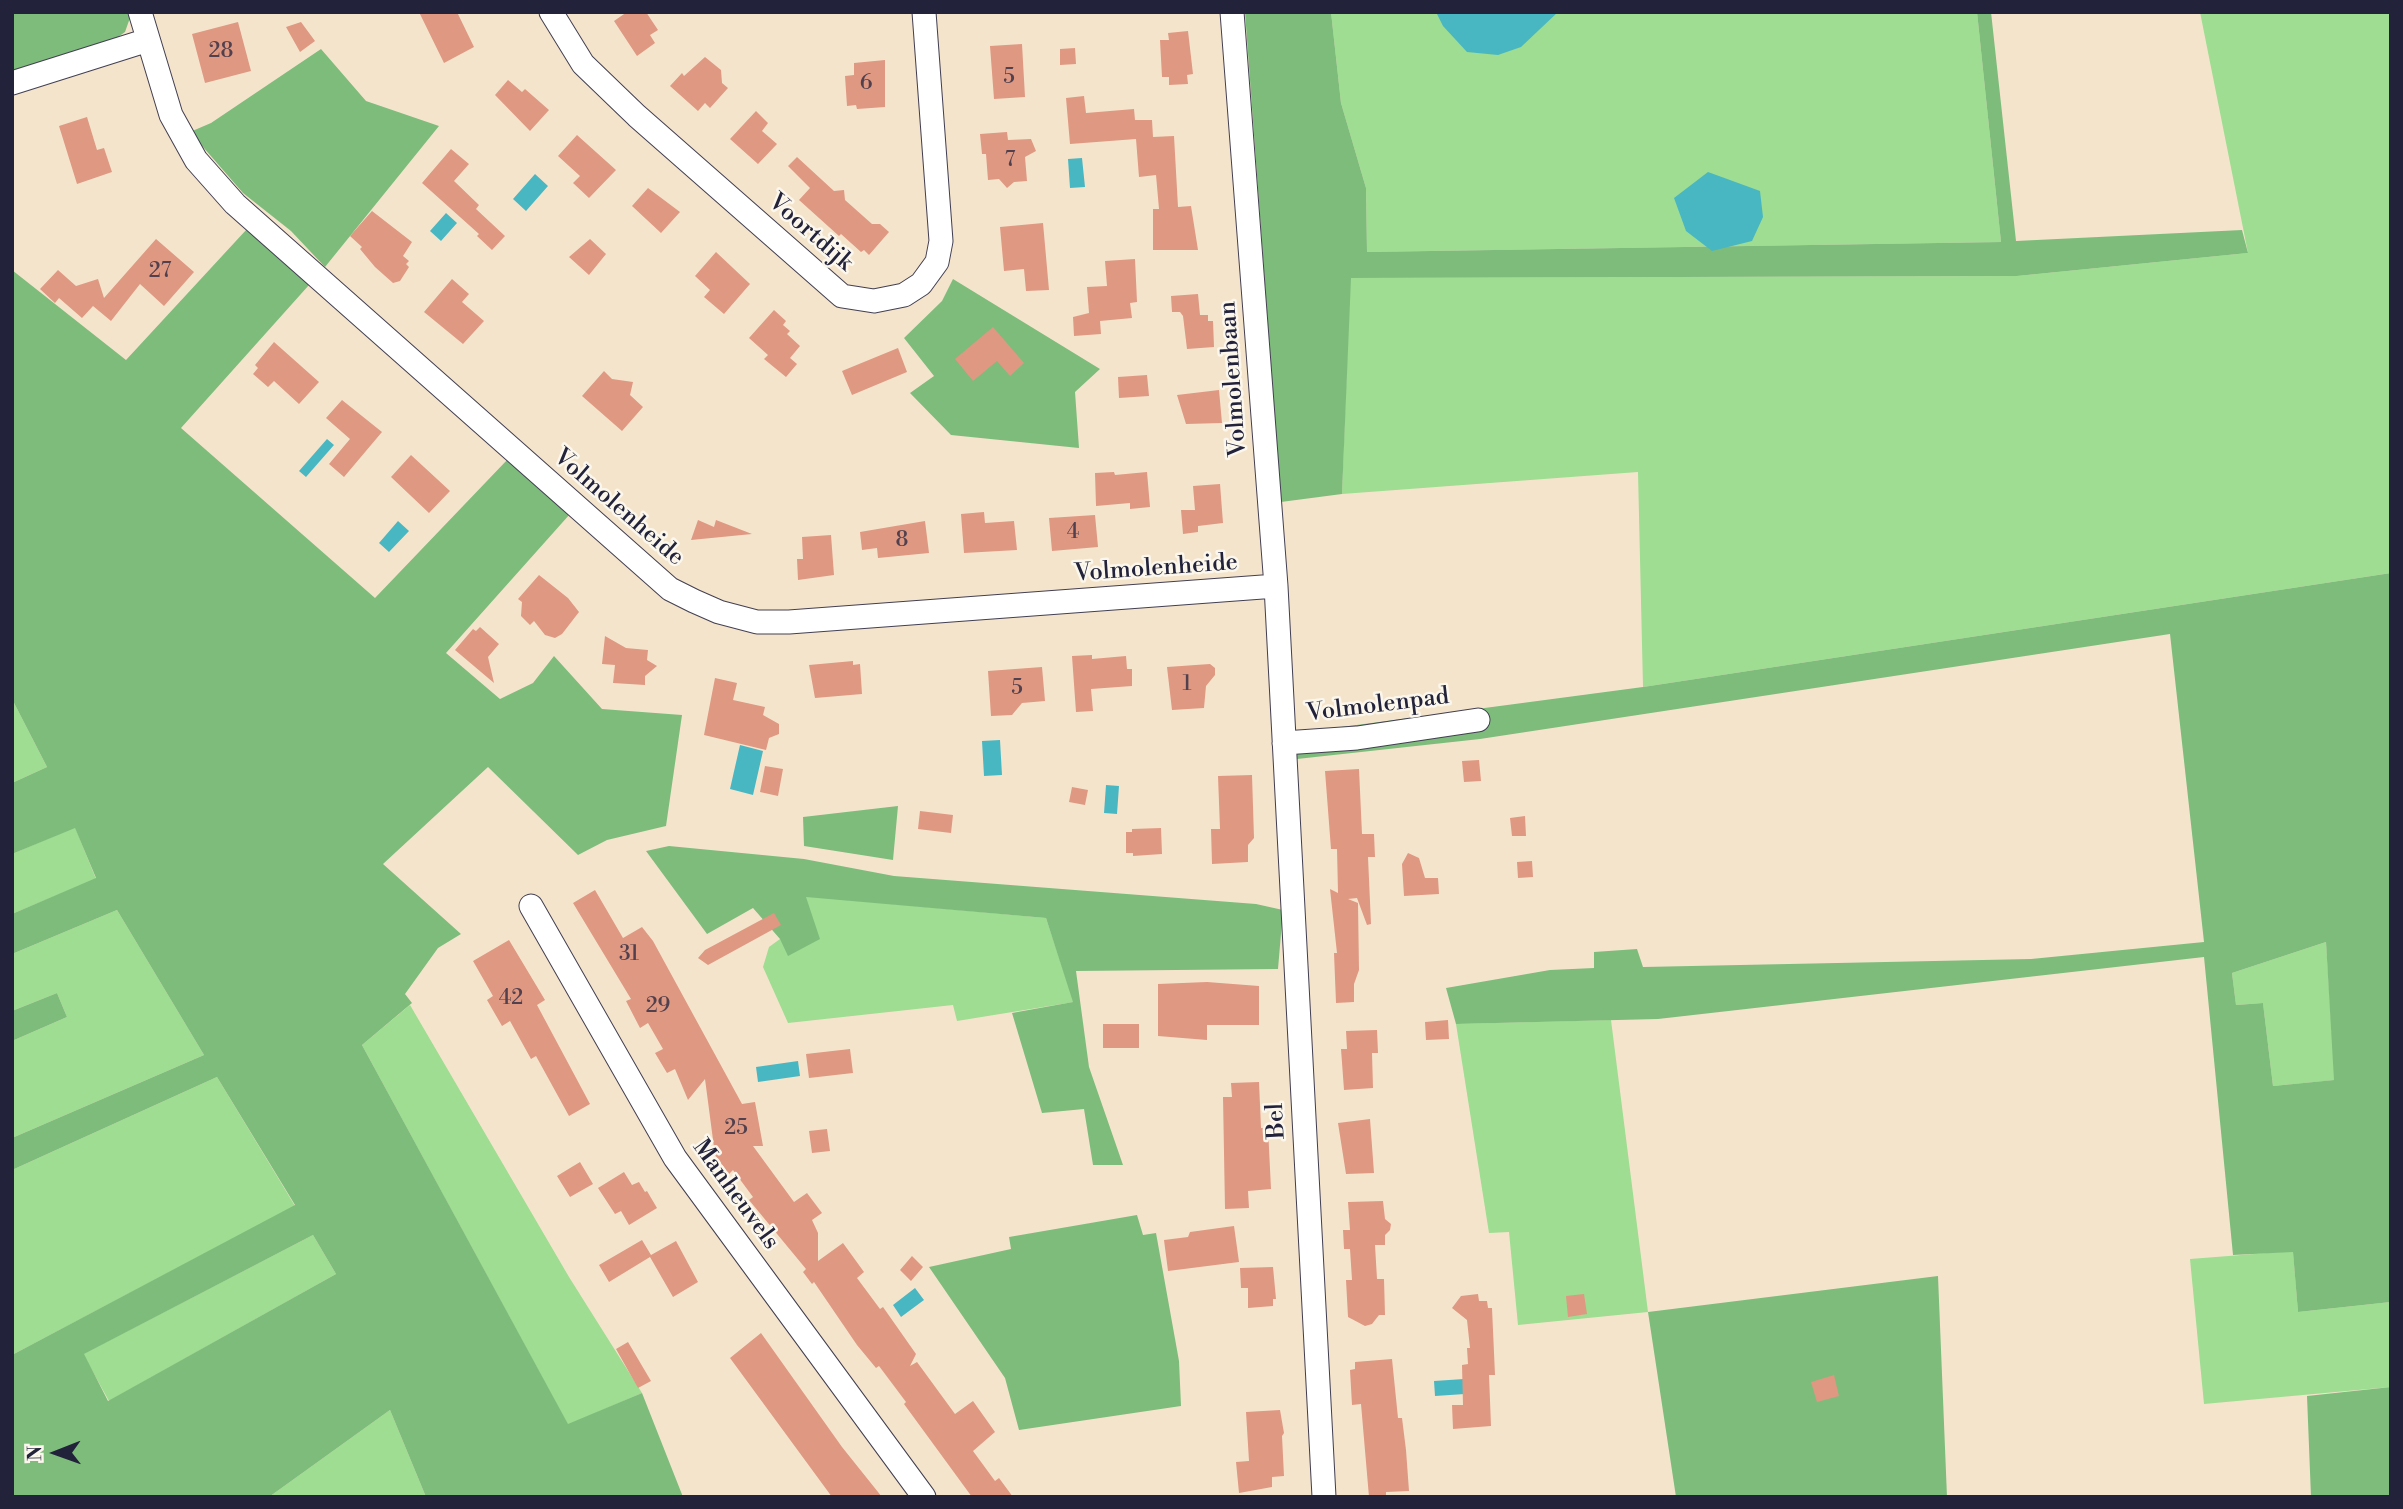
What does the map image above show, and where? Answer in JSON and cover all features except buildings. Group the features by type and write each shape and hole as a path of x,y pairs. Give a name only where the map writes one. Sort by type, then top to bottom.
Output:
{"street":[{"name":"Volmolenheide","path":"140,12 171,115 195,160 235,204 670,589 719,612 757,622 789,622 1276,586"},
{"name":"Voortdijk","path":"551,12 583,64 636,116 842,296 874,301 904,295 921,284 937,262 941,241 924,12"},
{"name":"Volmolenbaan","path":"1232,12 1276,586 1284,743"},
{"path":"12,83 148,40"},
{"name":"Volmolenpad","path":"1284,743 1357,738 1478,720"},
{"name":"Bel","path":"1284,743 1324,1497"},
{"name":"Manheuvels","path":"531,906 675,1157 924,1497"}],"green space":[{"path":"12,12 130,12 131,15 125,32 118,37 12,71"},
{"path":"1245,12 1331,12 1341,103 1366,188 1367,252 2001,242 1977,12 1991,12 2016,241 2242,230 2248,253 2017,276 1351,278 1342,494 1281,502"},
{"path":"1331,12 1977,12 2001,242 1367,252 1366,188 1341,103"},
{"path":"2200,12 2391,12 2391,573 1643,687 1638,472 1342,494 1350,278 2017,276 2248,253"},
{"path":"321,49 366,101 439,126 325,267 291,231 243,193 190,132 211,123"},
{"path":"247,229 309,285 181,428 375,598 508,459 570,514 446,653 500,699 533,683 554,656 602,709 682,715 666,826 607,840 578,855 488,767 383,864 461,934 438,948 405,994 412,1003 362,1045 568,1424 642,1393 683,1497 426,1497 390,1410 269,1497 12,1497 12,1355 295,1205 217,1077 12,1170 12,1138 204,1055 117,910 12,954 12,914 96,878 75,828 12,854 12,783 47,767 12,699 12,270 126,360","holes":["313,1235 336,1274 108,1401 84,1354"]},
{"path":"953,279 1100,369 1075,392 1079,448 951,435 910,393 934,376 904,338 942,301"},
{"path":"2391,573 2391,1302 2298,1312 2293,1252 2233,1255 2204,957 1658,1019 1456,1024 1446,988 1550,970 1594,968 1594,952 1637,949 1643,967 2031,959 2204,942 2170,634 1480,739 1297,759 1296,733 1643,687","holes":["2326,942 2334,1080 2273,1086 2263,1003 2236,1005 2232,973"]},
{"path":"12,699 47,767 12,783"},
{"path":"898,806 893,860 804,846 803,817"},
{"path":"75,827 96,879 12,914 12,854"},
{"path":"669,846 804,859 894,876 1256,904 1283,910 1278,969 1076,971 1089,1067 1123,1165 1093,1165 1084,1109 1042,1113 1012,1013 1073,1002 1046,918 806,897 820,939 788,956 780,939 753,908 707,934 646,851"},
{"path":"806,896 1046,918 1074,1002 957,1021 953,1005 788,1023 763,967 769,947 780,939"},
{"path":"117,910 204,1055 12,1138 12,1041 67,1017 57,993 12,1011 12,954"},
{"path":"2326,942 2335,1080 2273,1086 2263,1003 2236,1005 2232,973"},
{"path":"57,993 67,1017 12,1041 12,1011"},
{"path":"410,1005 569,1277 642,1393 568,1425 362,1045"},
{"path":"1611,1020 1648,1312 1518,1325 1509,1232 1489,1233 1456,1024"},
{"path":"217,1077 295,1206 12,1355 12,1170"},
{"path":"1137,1215 1143,1235 1156,1233 1179,1361 1181,1406 1019,1430 1005,1378 929,1267 1011,1249 1009,1237"},
{"path":"313,1235 336,1274 109,1401 83,1354"},
{"path":"2293,1251 2298,1312 2391,1302 2391,1387 2204,1404 2190,1259"},
{"path":"1938,1276 1947,1497 1676,1497 1648,1312"},
{"path":"2391,1387 2391,1497 2311,1497 2307,1396"},
{"path":"390,1410 426,1497 269,1497"}],"water":[{"path":"1436,12 1558,12 1521,47 1498,55 1467,52 1443,26"},
{"path":"1082,158 1085,187 1070,188 1068,159"},
{"path":"1708,172 1760,191 1763,217 1752,241 1712,251 1686,231 1674,198"},
{"path":"535,174 548,186 526,211 513,199"},
{"path":"446,213 457,223 441,241 430,231"},
{"path":"327,439 334,445 306,477 299,471"},
{"path":"398,521 409,531 389,552 379,543"},
{"path":"1000,740 1002,775 984,776 982,741"},
{"path":"740,745 763,751 753,795 730,789"},
{"path":"1106,785 1119,786 1117,814 1104,813"},
{"path":"798,1061 800,1076 758,1082 756,1067"},
{"path":"915,1288 924,1300 901,1317 893,1305"},
{"path":"1464,1379 1465,1394 1435,1396 1434,1381"}]}
